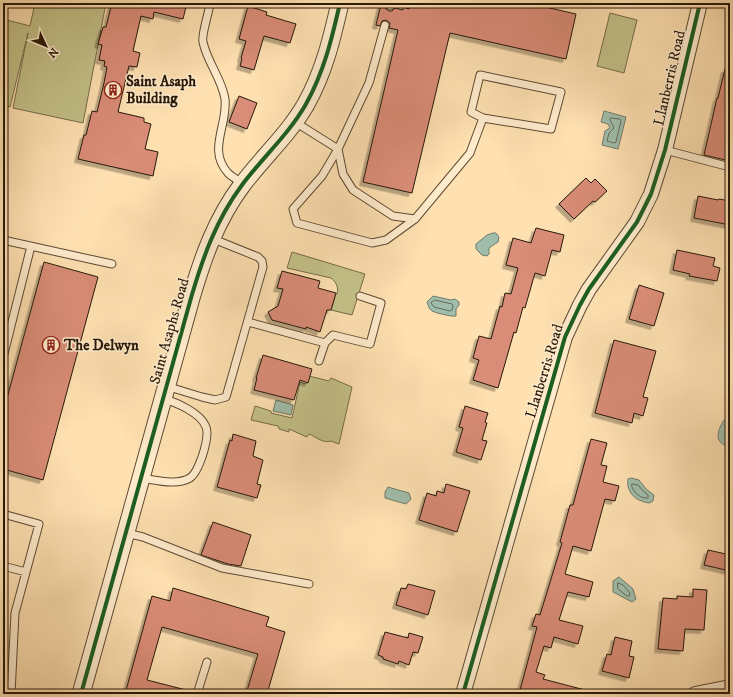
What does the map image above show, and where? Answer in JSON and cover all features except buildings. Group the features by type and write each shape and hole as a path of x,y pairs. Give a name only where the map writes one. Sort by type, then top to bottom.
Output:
{"street":[{"name":"Saint Asaphs Road","path":"81,694 200,266 211,238 243,184 295,122 306,104 329,51 340,3"},
{"name":"Llanberris Road","path":"463,694 565,337 574,315 589,289 626,238 645,208 657,179 700,3"},
{"path":"695,694 730,687"}],"lane":[{"path":"210,3 202,40 222,88 225,100 225,114 218,145 219,154 222,164 228,173 243,184"},
{"path":"385,25 369,83 338,150 322,176 293,209 297,223 372,243 386,240 415,219 470,152 483,118"},
{"path":"480,75 561,92 551,129 483,118 470,112 480,75"},
{"path":"295,122 338,150 343,174 354,190 393,216 415,219"},
{"path":"665,150 730,167"},
{"path":"164,392 216,400 226,397 263,267 262,261 258,257 211,238"},
{"path":"3,240 112,264"},
{"path":"3,355 31,246"},
{"path":"320,361 325,344 333,334 370,344 381,303 360,296"},
{"path":"248,322 325,344"},
{"path":"141,478 170,481 183,480 191,477 196,471 204,452 207,435 206,426 201,419 164,392"},
{"path":"3,514 39,524 15,613 11,694"},
{"path":"126,532 143,537 222,568 309,584"},
{"path":"3,566 26,572"},
{"path":"197,694 206,662"}],"shaded area":[{"path":"35,3 106,3 83,123 13,108 28,33 10,107 3,105 3,19 30,26"},
{"path":"610,13 637,20 624,73 597,66"},
{"path":"292,252 365,274 352,315 331,310 338,289 336,283 331,278 287,268"},
{"path":"309,376 329,381 331,378 352,387 339,444 331,441 323,441 309,434 307,437 289,429 289,432 279,429 278,426 251,420 255,406 271,411 271,413 292,418 300,382 306,384"}],"water":[{"path":"604,111 626,117 618,149 602,145 605,131 610,128 608,124 601,122"},
{"path":"496,233 499,237 498,242 489,248 489,254 487,256 482,255 476,249 476,244 487,235"},
{"path":"433,296 451,300 455,299 459,302 456,309 456,316 444,315 431,310 427,302"},
{"path":"276,400 293,405 291,415 273,411"},
{"path":"724,420 730,422 730,445 728,446 720,442 718,435"},
{"path":"631,478 639,480 646,489 654,495 653,501 649,503 644,502 633,496 630,492 628,484 628,479"},
{"path":"388,487 409,493 411,499 406,504 385,498 385,492"},
{"path":"619,577 633,589 636,599 632,602 613,592 613,581"}],"cycle path":[{"path":"81,694 200,268 211,239 233,198 250,175 292,125 306,104 323,67 340,3"},
{"path":"463,694 565,337 589,289 637,222 651,194 665,150 700,3"}],"place":[{"name":"Saint Asaph Building","path":"113,90"},
{"name":"The Delwyn","path":"51,345"}]}
